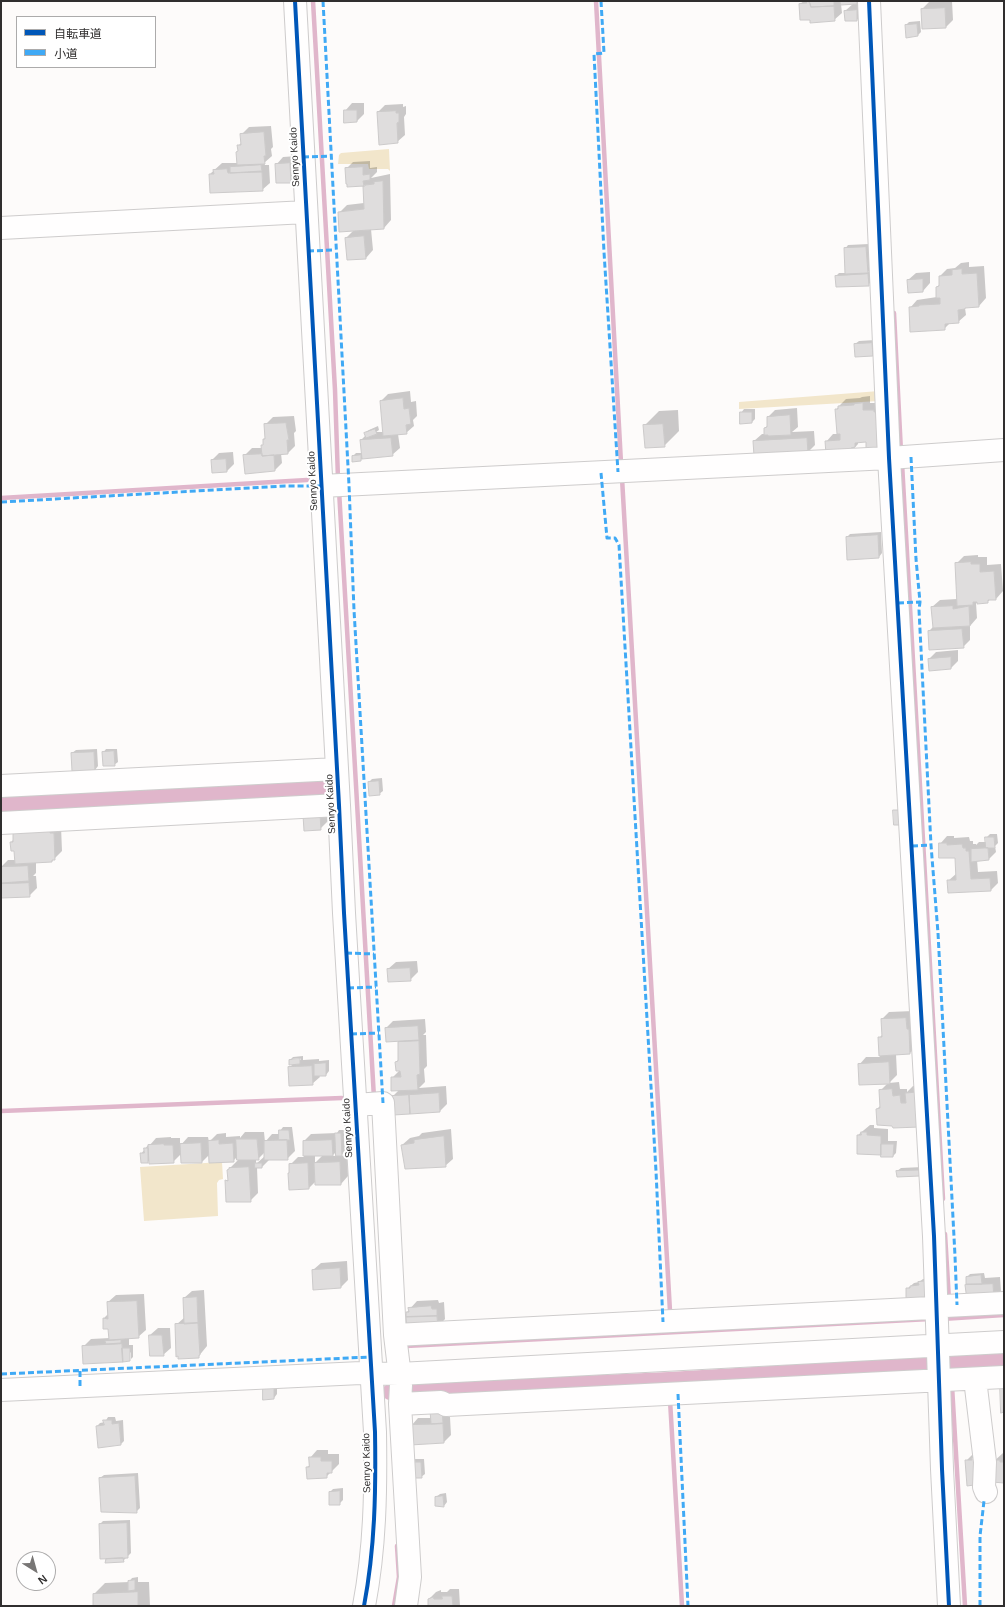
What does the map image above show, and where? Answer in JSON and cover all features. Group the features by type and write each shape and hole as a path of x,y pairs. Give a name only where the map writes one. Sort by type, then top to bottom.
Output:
{"street":[{"name":"Senryo Kaido","path":"294,1 306,212 334,485 337,769 339,805 368,1104 371,1373 375,1432 376,1486 371,1559 364,1606"},
{"path":"869,1 898,458 934,1229 941,1335 942,1469 949,1606"},
{"path":"1,228 306,212"},
{"path":"334,485 898,458 1004,450"},
{"path":"1,786 337,769"},
{"path":"1,823 339,805"},
{"path":"368,1104 383,1103 410,1577 406,1606"},
{"path":"1,1390 371,1373 400,1390 441,1402 446,1405 941,1335 1004,1303"},
{"path":"396,1335 941,1335 1004,1342"},
{"path":"941,1335 975,1379 985,1462 984,1487 991,1496"},
{"path":"400,1390 941,1335"},
{"path":"975,1379 1004,1377"}],"shaded area":[{"path":"389,149 390,171 388,169 369,169 368,164 338,164 339,155 341,153"},
{"path":"879,391 879,401 739,409 739,402"},
{"path":"222,1162 223,1179 219,1180 217,1183 218,1216 144,1221 140,1167"}],"building":[{"path":"810,1 834,1 834,6 811,7"},
{"path":"840,1 857,1 857,4 841,5"},
{"path":"810,3 811,7 834,6 835,21 810,23 810,20 800,20 799,4"},
{"path":"945,8 946,28 922,29 921,9"},
{"path":"857,10 857,21 845,21 844,11"},
{"path":"917,24 918,36 906,38 905,25"},
{"path":"344,110 357,110 357,122 344,123"},
{"path":"396,111 396,113 399,113 399,122 397,123 398,143 379,145 377,112"},
{"path":"264,132 266,156 264,156 265,164 237,165 236,152 238,151 237,145 241,145 240,134"},
{"path":"290,163 291,183 276,183 275,164"},
{"path":"261,165 262,171 230,173 230,167"},
{"path":"363,167 363,175 370,174 370,180 363,181 364,186 347,187 345,168"},
{"path":"227,169 228,173 262,172 263,191 210,193 209,174 214,174 213,170"},
{"path":"383,181 384,229 339,232 338,212 364,209 363,186 374,184 374,182"},
{"path":"364,236 366,259 347,260 345,238"},
{"path":"866,247 868,273 845,274 844,248"},
{"path":"962,269 962,274 977,273 979,307 958,310 959,323 945,324 945,330 910,332 909,307 940,304 940,298 936,298 936,287 939,286 939,276 952,275 952,270"},
{"path":"868,274 869,286 836,287 835,276"},
{"path":"923,279 923,292 908,293 907,280"},
{"path":"872,343 873,356 855,357 854,344"},
{"path":"403,398 404,409 409,408 411,424 406,425 407,434 383,436 380,401"},
{"path":"863,403 863,410 874,410 874,412 877,411 882,450 866,451 866,442 855,443 855,447 851,448 851,453 826,454 825,441 840,440 840,434 837,434 835,409 838,409 838,406"},
{"path":"740,412 752,412 752,423 740,424"},
{"path":"790,415 791,435 764,435 764,428 767,427 767,417"},
{"path":"286,423 289,440 287,440 288,454 262,456 261,445 263,445 263,439 265,439 264,424"},
{"path":"663,424 665,447 645,448 643,425"},
{"path":"375,429 377,434 366,438 364,433"},
{"path":"391,438 393,456 362,459 360,440"},
{"path":"807,438 808,453 754,456 753,441"},
{"path":"262,454 262,456 274,455 275,471 245,474 243,455"},
{"path":"361,455 361,461 352,462 352,456"},
{"path":"226,459 227,472 212,473 211,460"},
{"path":"878,535 879,558 847,560 846,537"},
{"path":"971,562 971,564 980,564 980,572 994,571 996,600 988,600 988,603 977,604 977,602 973,602 973,605 957,606 955,563"},
{"path":"953,606 953,609 969,606 970,626 933,628 931,607"},
{"path":"962,629 964,648 929,650 928,631"},
{"path":"951,657 951,669 929,671 928,659"},
{"path":"114,751 115,766 103,766 102,752"},
{"path":"94,752 95,771 72,771 71,753"},
{"path":"379,781 380,795 369,796 368,782"},
{"path":"893,810 901,810 902,825 894,825"},
{"path":"320,814 321,830 304,831 303,815"},
{"path":"50,831 50,833 54,833 55,860 52,860 52,862 15,864 14,851 11,851 10,842 13,842 13,832"},
{"path":"985,837 994,837 995,848 986,848"},
{"path":"939,843 947,843 947,845 962,844 963,848 966,848 966,851 969,851 971,879 990,878 991,891 948,893 947,880 956,880 955,858 939,858"},
{"path":"988,848 989,860 971,862 971,849"},
{"path":"28,866 29,881 1,883 1,867"},
{"path":"29,883 30,897 1,898 1,884"},
{"path":"410,968 411,981 388,982 387,969"},
{"path":"906,1018 907,1029 909,1029 910,1054 879,1056 878,1037 882,1037 881,1019"},
{"path":"418,1026 419,1040 386,1042 385,1028"},
{"path":"419,1041 420,1074 417,1075 418,1090 391,1091 391,1077 401,1077 400,1071 396,1071 395,1062 398,1061 398,1042"},
{"path":"300,1059 300,1064 289,1065 289,1060"},
{"path":"889,1062 890,1084 859,1085 858,1064"},
{"path":"326,1063 326,1076 314,1076 314,1064"},
{"path":"312,1066 313,1085 289,1086 288,1067"},
{"path":"892,1089 893,1096 900,1095 901,1103 906,1103 905,1093 918,1092 920,1127 893,1128 892,1126 877,1125 876,1109 880,1108 879,1090"},
{"path":"439,1093 440,1112 410,1114 409,1095"},
{"path":"409,1095 410,1114 393,1115 392,1096"},
{"path":"279,1130 289,1130 290,1140 279,1140"},
{"path":"861,1132 867,1132 867,1135 881,1136 881,1155 857,1154 857,1135 861,1135"},
{"path":"335,1133 341,1133 342,1156 336,1156"},
{"path":"444,1136 446,1167 405,1169 401,1145 414,1143 414,1140"},
{"path":"236,1139 257,1139 259,1160 237,1160"},
{"path":"219,1140 219,1144 233,1143 234,1162 209,1163 208,1141"},
{"path":"287,1140 288,1160 264,1160 264,1141"},
{"path":"332,1140 333,1156 303,1156 303,1141"},
{"path":"201,1143 202,1163 181,1163 180,1144"},
{"path":"881,1144 894,1144 893,1157 881,1157"},
{"path":"148,1145 173,1145 174,1163 149,1164"},
{"path":"144,1148 148,1148 148,1163 141,1163 140,1153 144,1153"},
{"path":"340,1162 341,1185 315,1185 314,1163"},
{"path":"255,1163 262,1163 262,1168 255,1168"},
{"path":"308,1163 309,1189 289,1190 289,1164"},
{"path":"249,1167 251,1202 226,1202 225,1180 228,1181 227,1170 229,1168"},
{"path":"920,1170 920,1176 897,1177 896,1171"},
{"path":"340,1268 341,1288 313,1290 312,1270"},
{"path":"981,1275 982,1284 966,1284 966,1277"},
{"path":"926,1281 928,1300 906,1301 906,1288 919,1285 918,1282"},
{"path":"993,1284 994,1299 967,1300 965,1285"},
{"path":"197,1297 198,1323 184,1324 183,1298"},
{"path":"137,1301 139,1338 109,1340 108,1329 103,1329 103,1318 108,1319 107,1302"},
{"path":"431,1306 432,1309 437,1309 437,1316 406,1317 406,1312 409,1312 408,1308"},
{"path":"437,1316 438,1328 407,1329 406,1317"},
{"path":"198,1323 199,1358 178,1359 178,1356 176,1357 175,1324"},
{"path":"149,1335 162,1335 164,1356 150,1356"},
{"path":"121,1340 121,1343 106,1344 105,1341"},
{"path":"122,1344 123,1362 83,1364 82,1346"},
{"path":"122,1348 130,1348 130,1361 123,1362"},
{"path":"263,1382 274,1382 274,1399 263,1400"},
{"path":"1000,1384 1004,1384 1004,1412 1001,1413"},
{"path":"442,1409 443,1423 431,1424 430,1410"},
{"path":"103,1420 112,1420 112,1424 119,1423 121,1445 98,1448 96,1426 104,1425"},
{"path":"443,1424 444,1443 410,1445 410,1425"},
{"path":"309,1457 321,1457 321,1461 332,1461 332,1473 327,1473 327,1478 307,1479 306,1467 309,1467"},
{"path":"979,1457 981,1484 967,1486 965,1460 972,1460 971,1458"},
{"path":"994,1460 1004,1462 1004,1483 992,1482"},
{"path":"410,1462 421,1462 422,1478 410,1478"},
{"path":"135,1476 137,1513 101,1512 99,1478"},
{"path":"340,1491 340,1505 329,1505 329,1492"},
{"path":"443,1496 444,1507 435,1506 435,1497"},
{"path":"127,1523 128,1558 100,1559 99,1524"},
{"path":"123,1558 124,1562 105,1563 106,1559"},
{"path":"135,1580 135,1590 128,1591 128,1581"},
{"path":"138,1592 138,1606 93,1606 93,1594"},
{"path":"442,1596 452,1596 453,1606 428,1606 428,1599 433,1597 434,1599 442,1599"}],"waterway":[{"path":"313,1 335,390 338,479"},
{"path":"596,1 621,463"},
{"path":"894,313 901,452"},
{"path":"902,463 943,1199"},
{"path":"622,478 670,1311"},
{"path":"1,498 307,480"},
{"path":"339,490 374,1098"},
{"path":"1,803 323,786"},
{"path":"1,1111 342,1098"},
{"path":"945,1234 949,1300"},
{"path":"942,1319 1004,1315"},
{"path":"406,1346 930,1319"},
{"path":"390,1392 669,1380 1004,1360"},
{"path":"951,1363 951,1371"},
{"path":"952,1386 965,1606"},
{"path":"670,1400 682,1606"},
{"path":"394,1606 399,1577 397,1546"}],"marked path":[{"path":"323,1 349,485 354,610 383,1103"},
{"path":"601,1 604,53 594,54 604,252 618,472"},
{"path":"303,157 332,156"},
{"path":"308,251 335,250"},
{"path":"911,457 957,1305"},
{"path":"601,473 607,538 615,538 619,545 656,1171 663,1322"},
{"path":"1,502 285,486 321,486"},
{"path":"898,603 920,602"},
{"path":"912,846 931,845"},
{"path":"346,953 374,954"},
{"path":"348,988 376,987"},
{"path":"351,1034 379,1033"},
{"path":"1,1374 370,1357"},
{"path":"80,1371 80,1386"},
{"path":"678,1394 688,1606"},
{"path":"980,1606 980,1536 984,1501"}],"cycle path":[{"path":"295,1 344,913 375,1432 373,1541 364,1606"},
{"path":"869,1 889,458 934,1236 942,1469 949,1606"}]}
